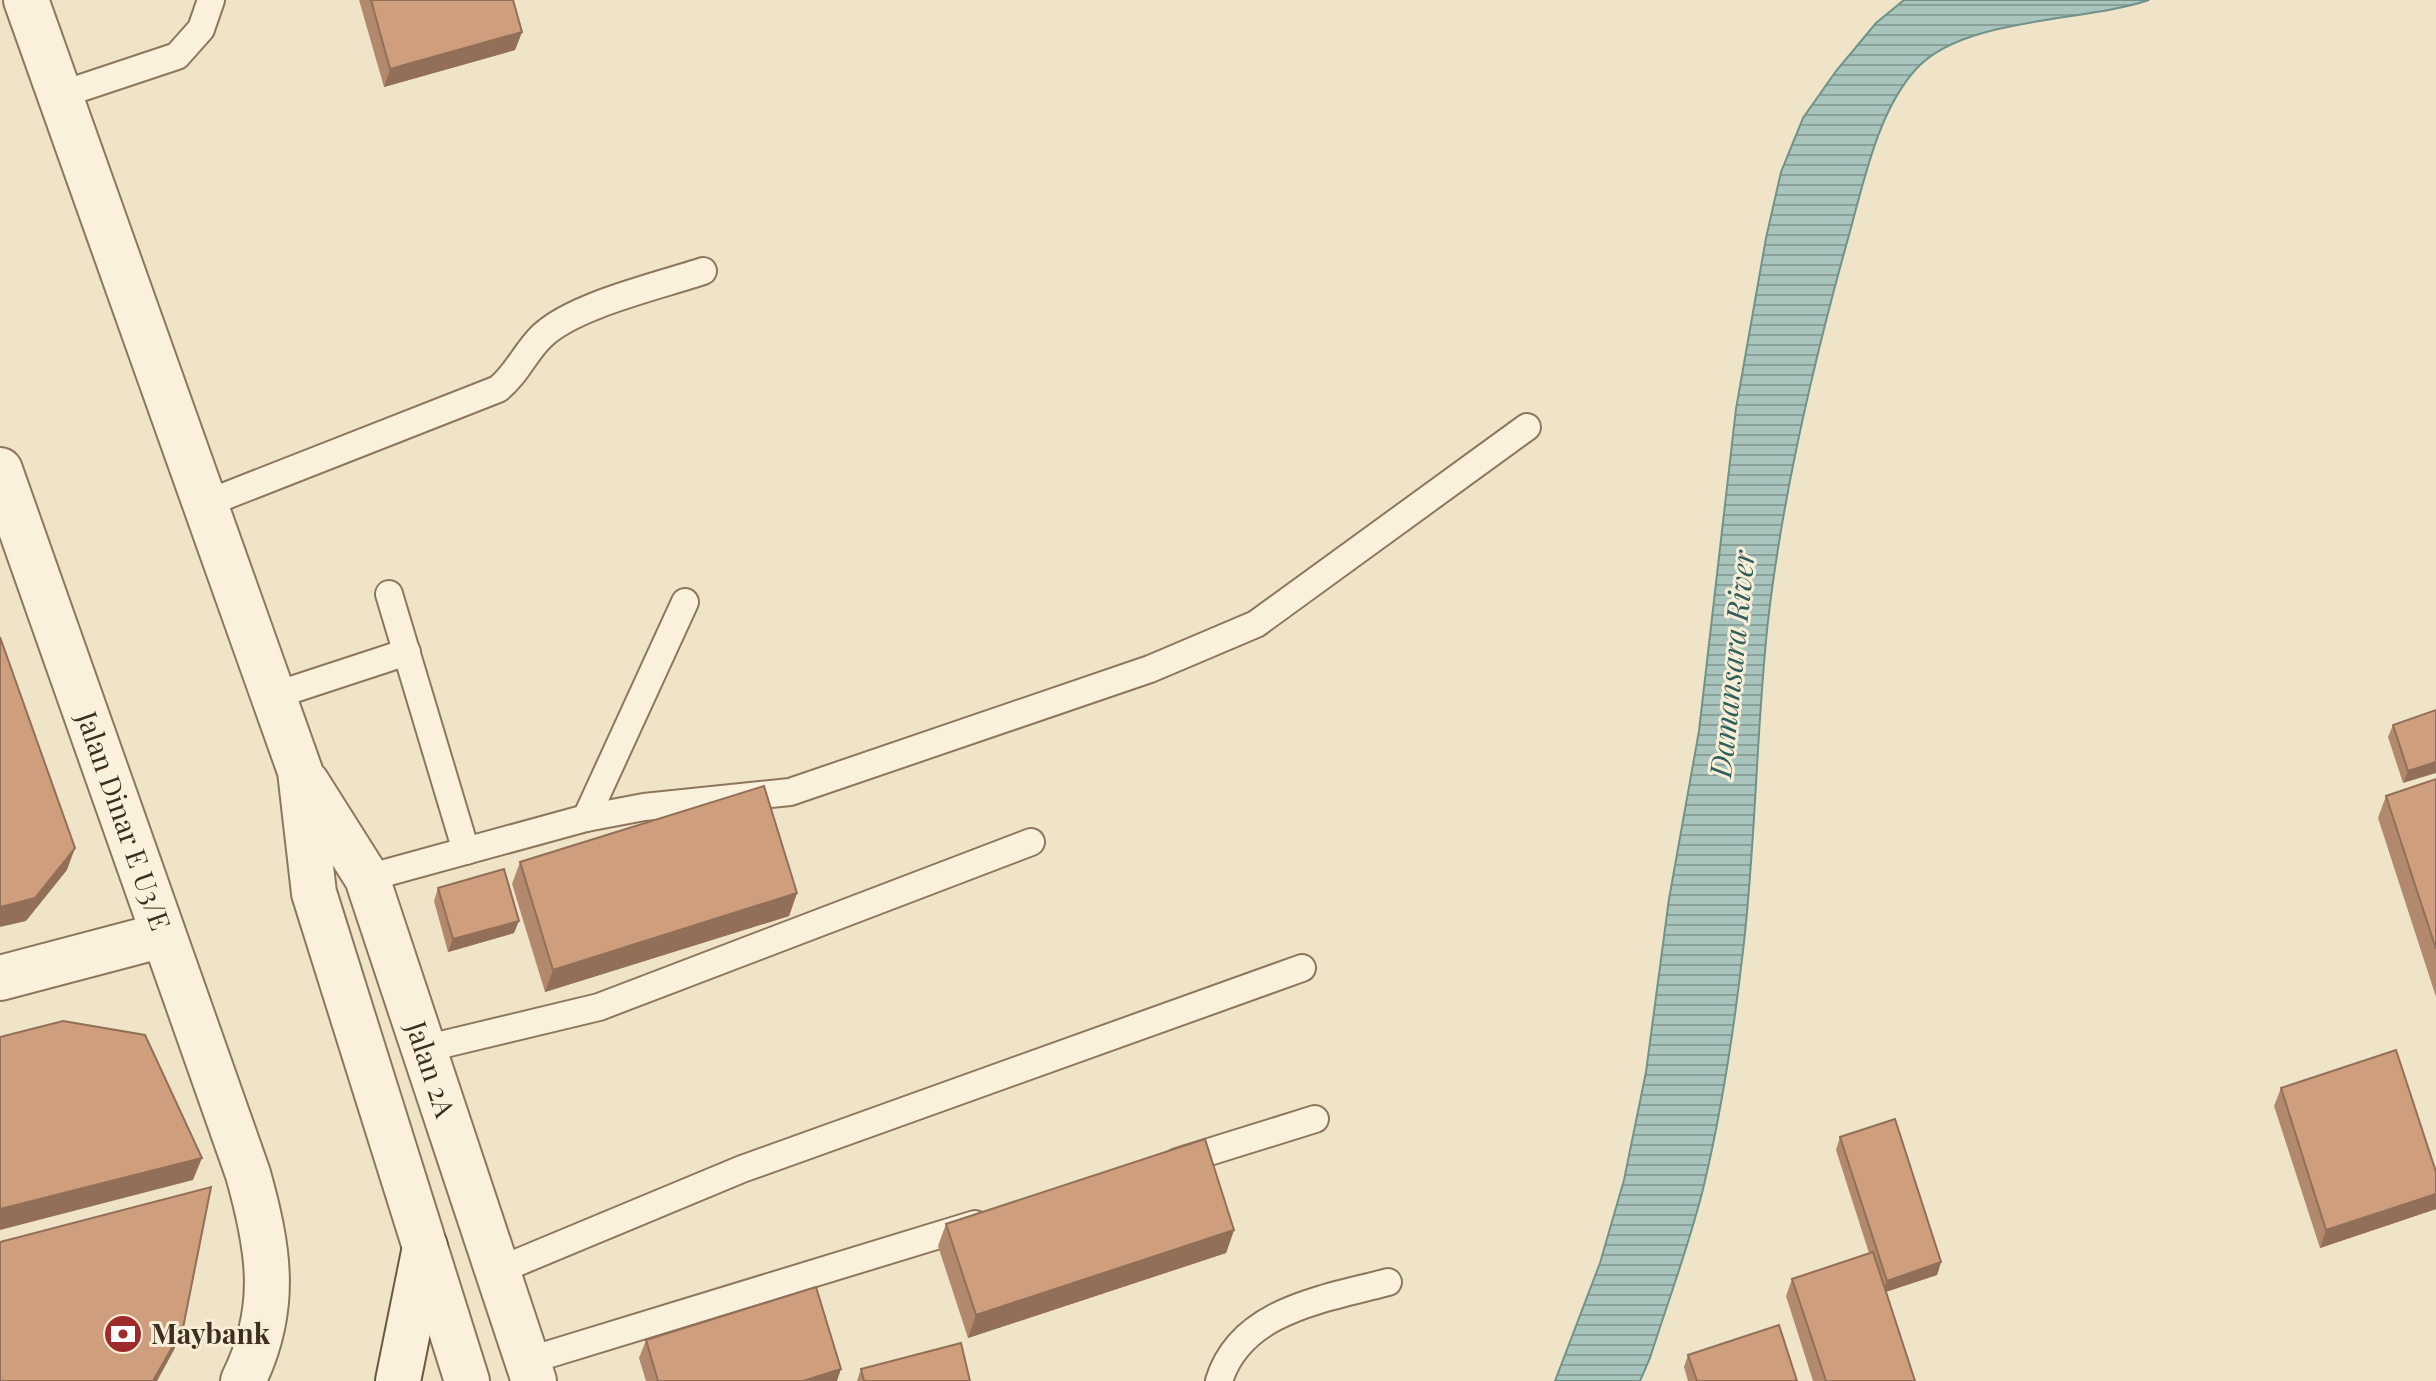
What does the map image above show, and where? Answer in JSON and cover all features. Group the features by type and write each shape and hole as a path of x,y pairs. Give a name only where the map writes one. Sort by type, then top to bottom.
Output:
{"street":[{"path":"26,0 300,771 314,893 467,1381"},
{"name":"Jalan Dinar E U3/E","path":"0,470 248,1174 265,1238 269,1301 243,1381"},
{"name":"Jalan 2A","path":"300,771 367,878 531,1371"},
{"path":"0,978 163,935"},
{"path":"398,1381 425,1247"}],"lane":[{"path":"60,95 177,56 201,29 211,0"},
{"path":"205,504 498,389 515,375 539,338 564,318 703,271"},
{"path":"367,878 586,818 644,807 790,792 1150,669 1256,624 1527,427"},
{"path":"389,594 466,851"},
{"path":"586,818 685,602"},
{"path":"273,696 407,652"},
{"path":"424,1049 599,1007 1031,842"},
{"path":"497,1271 742,1169 1302,968"},
{"path":"1149,1171 1315,1119"},
{"path":"531,1371 997,1217"},
{"path":"1219,1381 1225,1361 1253,1331 1284,1311 1388,1282"}],"water":[{"name":"Damansara River","path":"1904,0 2149,0 1994,30 1938,51 1917,68 1903,85 1882,125 1824,330 1782,523 1764,662 1751,869 1739,980 1722,1098 1698,1207 1640,1381 1555,1381 1600,1263 1624,1180 1646,1072 1669,899 1699,731 1736,409 1766,238 1781,172 1803,118 1836,71 1876,23"}],"building":[{"path":"371,0 513,0 522,32 390,69"},
{"path":"0,637 75,848 35,898 0,907"},
{"path":"2436,710 2436,762 2408,771 2393,725"},
{"path":"2436,779 2436,949 2386,796"},
{"path":"764,786 797,893 553,970 520,862"},
{"path":"504,869 519,921 453,939 438,888"},
{"path":"63,1021 145,1035 202,1158 0,1209 0,1037"},
{"path":"2396,1050 2436,1172 2436,1194 2326,1230 2281,1088"},
{"path":"1895,1119 1941,1262 1887,1281 1840,1137"},
{"path":"1205,1139 1234,1230 976,1315 946,1224"},
{"path":"211,1187 183,1328 153,1381 0,1381 0,1242"},
{"path":"1873,1252 1915,1381 1826,1381 1792,1279"},
{"path":"816,1287 841,1369 803,1381 658,1381 646,1340"},
{"path":"1779,1325 1797,1381 1697,1381 1688,1355"},
{"path":"961,1343 970,1381 864,1381 861,1369"}],"place":[{"name":"Maybank","path":"123,1334"}]}
